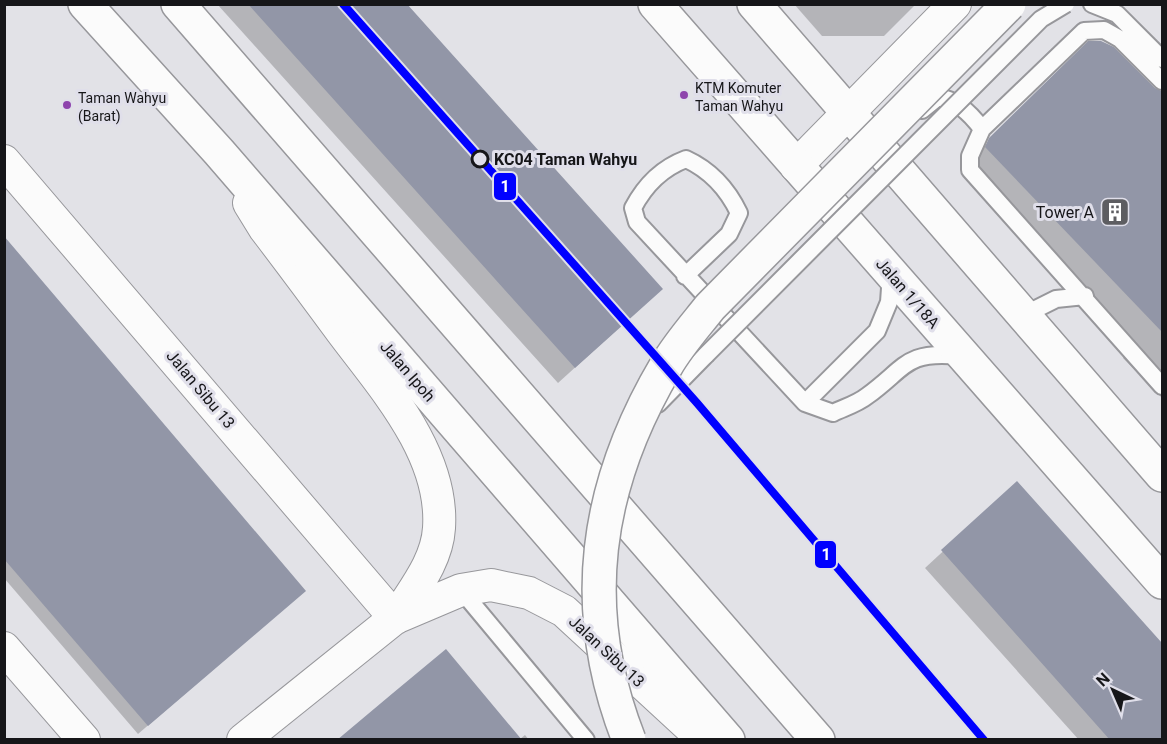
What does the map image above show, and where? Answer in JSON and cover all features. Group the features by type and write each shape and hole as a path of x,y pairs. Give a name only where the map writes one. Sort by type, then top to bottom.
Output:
{"main road":[{"name":"Jalan Ipoh","path":"85,4 219,152 728,740"},
{"path":"178,4 818,740"},
{"name":"Jalan 1/18A","path":"655,4 1162,582"},
{"path":"754,4 1162,475"},
{"path":"629,740 619,714 598,615 599,550 608,500 630,433 667,364 710,307 1009,4"}],"street":[{"path":"796,166 955,4"},
{"name":"Jalan Sibu 13","path":"219,152 265,229 380,382 419,442 438,490 439,530 429,567 395,618"},
{"name":"Jalan Sibu 13","path":"4,161 395,618"},
{"name":"Jalan Sibu 13","path":"243,740 395,618 460,590 491,585 529,593 564,611 704,740"},
{"path":"4,648 84,740"}],"lane":[{"path":"630,433 1041,19 1066,4"},
{"path":"1092,4 1117,14 1162,59"},
{"path":"1162,81 1120,39 1104,30 1084,31 982,129 970,156 970,170 1085,296 1162,386"},
{"path":"881,149 938,97 951,99 982,129"},
{"path":"685,276 729,234 739,213 730,196 701,166 686,159 669,165 642,191 633,208 638,222 685,276 805,403 832,412 865,398 908,360 933,353 964,357"},
{"path":"805,403 877,330 889,302 891,273"},
{"path":"1024,315 1056,299 1085,296"},
{"path":"460,590 586,740"}],"building":[{"name":"KC04 Taman Wahyu","path":"248,4 407,4 663,289 575,368"},
{"path":"1088,41 1101,41 1114,47 1155,88 1162,91 1162,332 985,147 989,138"},
{"path":"4,236 306,591 148,726 4,559"},
{"path":"1017,481 1162,643 1162,740 1110,740 941,550"},
{"path":"446,649 522,740 337,740 393,693"}],"transit line":[{"name":"1","path":"343,4 697,403 984,740"}],"place":[{"name":"KTM Komuter Taman Wahyu","path":"684,95"},
{"name":"Taman Wahyu (Barat)","path":"67,105"},
{"name":"KC04 Taman Wahyu","path":"480,159"},
{"name":"Tower A","path":"1115,212"}]}
